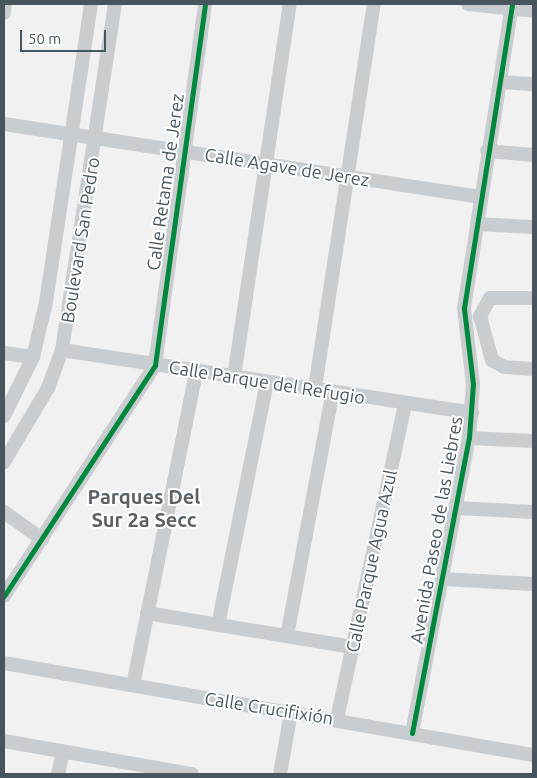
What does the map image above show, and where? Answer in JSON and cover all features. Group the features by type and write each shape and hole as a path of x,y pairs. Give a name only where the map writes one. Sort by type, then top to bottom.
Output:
{"street":[{"path":"4,13 5,4"},
{"name":"Boulevard San Pedro","path":"4,416 33,357 55,253 91,4"},
{"name":"Boulevard San Pedro","path":"4,462 45,395 62,350 97,138 115,4"},
{"name":"Calle Retama de Jerez","path":"155,365 182,151 205,4"},
{"path":"234,377 264,164 290,4"},
{"path":"316,388 374,4"},
{"path":"468,4 511,7 533,12"},
{"name":"Avenida Paseo de las Liebres","path":"412,733 469,438 472,413 464,308 487,151 501,82 511,7"},
{"path":"501,82 533,84"},
{"name":"Calle Agave de Jerez","path":"4,124 481,197"},
{"path":"487,151 533,155"},
{"path":"477,224 533,227"},
{"path":"533,298 490,298 480,316 492,360 504,367 533,370"},
{"name":"Calle Parque del Refugio","path":"62,350 472,413"},
{"path":"4,353 33,357"},
{"path":"4,596 155,365"},
{"path":"133,685 196,372"},
{"path":"218,625 268,382"},
{"path":"287,636 333,391"},
{"name":"Calle Parque Agua Azul","path":"338,719 405,404"},
{"path":"469,438 533,441"},
{"path":"457,508 533,512"},
{"path":"4,512 42,539"},
{"path":"443,579 533,584"},
{"path":"147,613 352,647"},
{"name":"Calle Crucifixión","path":"4,663 338,719 533,755"},
{"path":"280,774 291,712"},
{"path":"4,741 62,752 133,770 192,774"},
{"path":"58,774 62,752"}],"cycle path":[{"path":"4,596 155,365 205,4"},
{"path":"412,733 469,438 473,384 464,308 512,4"}],"district":[{"name":"Parques Del Sur 2a Secc","path":"144,508"}]}
